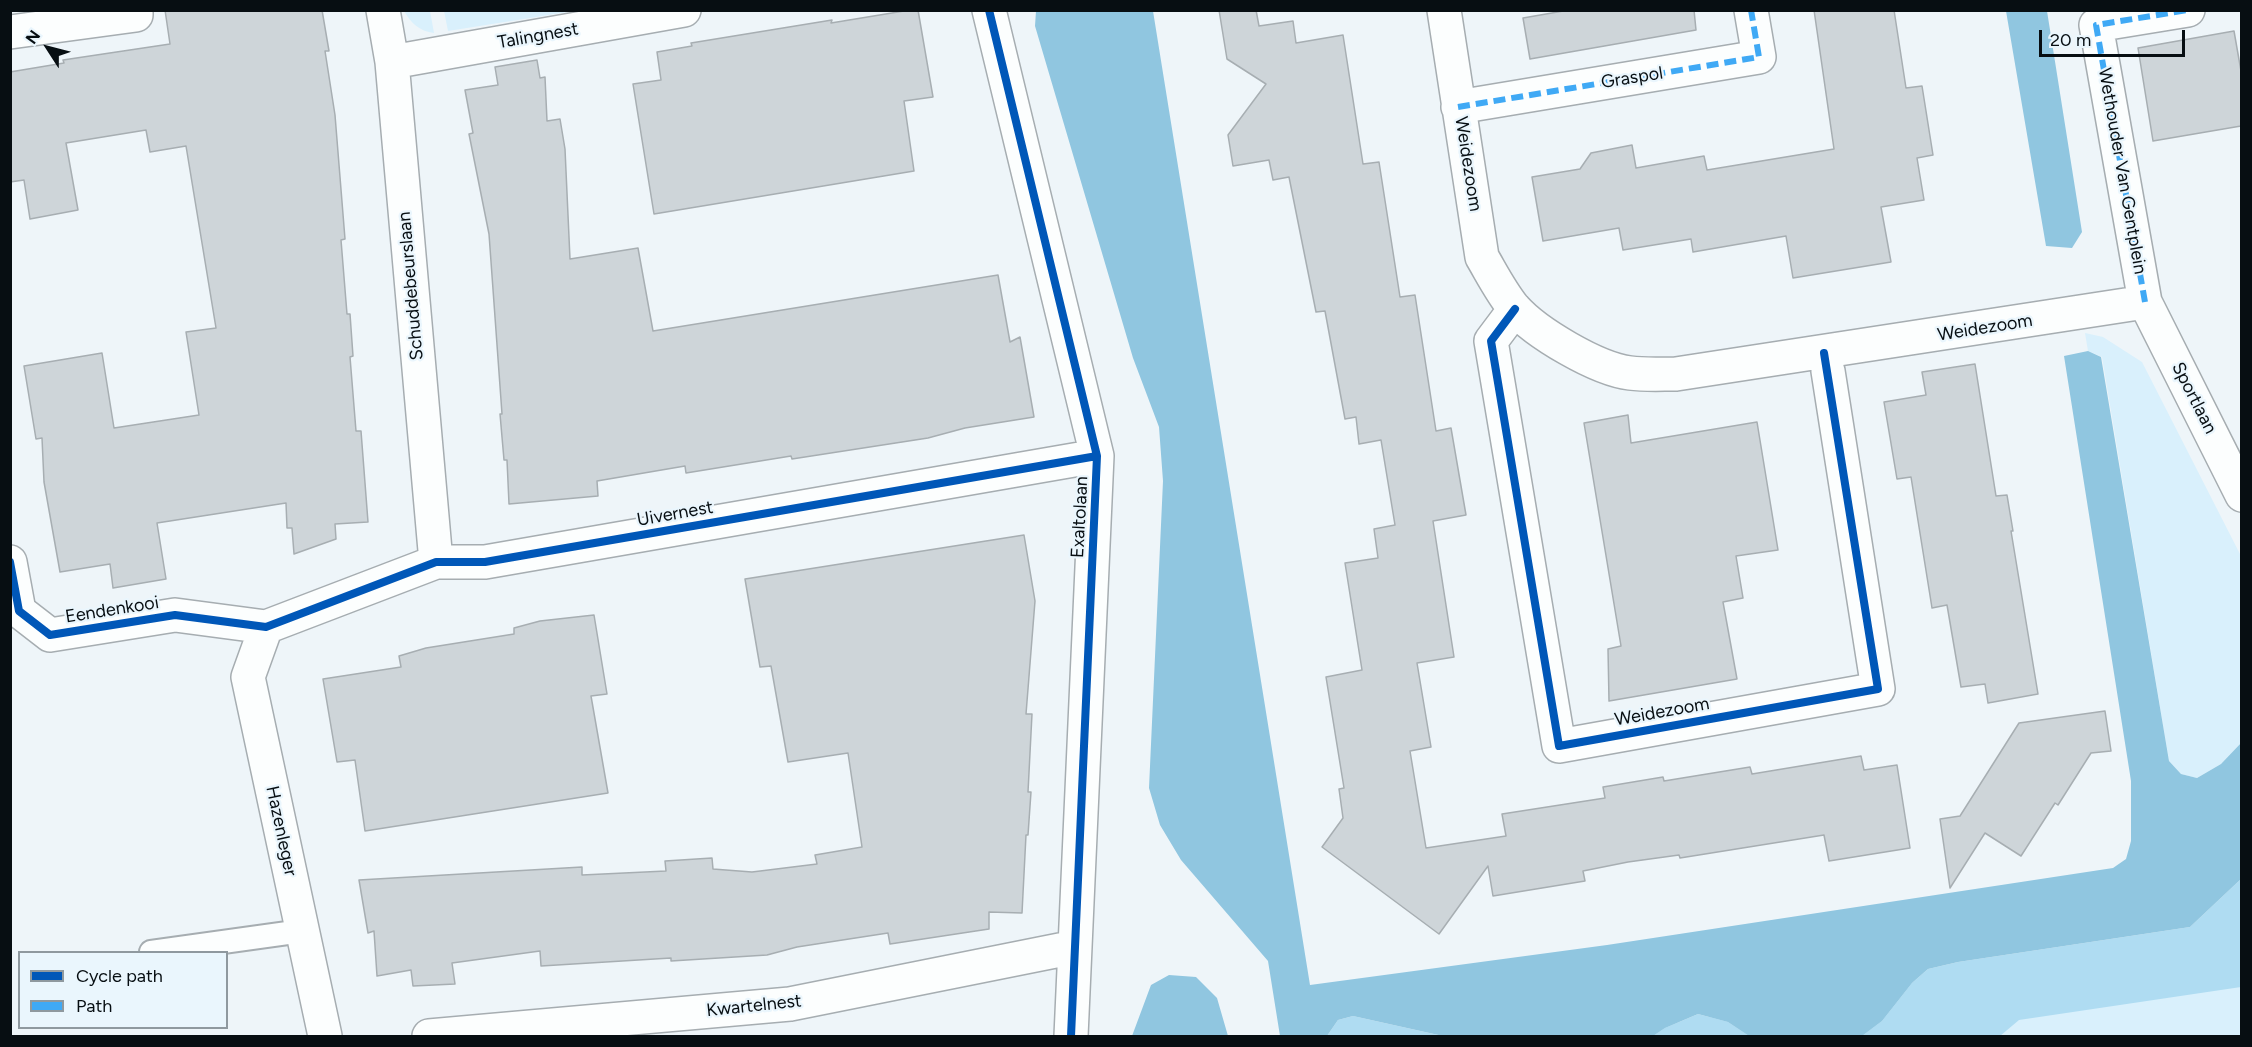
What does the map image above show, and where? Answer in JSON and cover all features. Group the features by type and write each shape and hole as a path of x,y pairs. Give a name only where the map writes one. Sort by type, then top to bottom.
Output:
{"street":[{"path":"10,32 136,15 136,10"},
{"name":"Schuddebeurslaan","path":"383,10 392,62 436,562"},
{"name":"Talingnest","path":"392,62 684,10"},
{"name":"Exaltolaan","path":"989,10 1097,456 1071,1036"},
{"name":"Weidezoom","path":"1444,10 1482,257 1515,309 1557,342 1589,360 1629,374 1676,374 2145,302"},
{"name":"Graspol","path":"1458,107 1759,57 1751,10"},
{"name":"Wethouder Van Gentplein","path":"2145,302 2096,25 2188,10"},
{"name":"Sportlaan","path":"2145,302 2241,495"},
{"name":"Weidezoom","path":"1515,309 1491,340 1559,746 1878,689 1828,371"},
{"name":"Uivernest","path":"266,627 436,562 485,562 1097,456"},
{"name":"Eendenkooi","path":"10,562 19,611 50,635 175,615 266,627"},
{"name":"Hazenleger","path":"266,627 248,677 325,1036"},
{"name":"Kwartelnest","path":"429,1036 790,1004 1075,947"}],"lane":[{"path":"158,951 302,931"}],"shaded area":[{"path":"444,10 574,11 448,31"},
{"path":"404,11 430,11 434,33 416,26"},
{"path":"1036,11 1153,11 1310,985 1607,945 2113,868 2126,859 2131,841 2131,781 2064,356 2088,351 2101,357 2169,761 2181,774 2197,778 2221,764 2241,743 2241,879 2190,927 1958,962 1928,969 1912,983 1882,1021 1862,1036 1749,1036 1728,1022 1698,1014 1665,1028 1653,1036 1443,1036 1353,1016 1338,1020 1327,1036 1280,1036 1268,961 1181,860 1160,825 1149,788 1163,481 1159,427 1133,358 1035,26"},
{"path":"2006,11 2047,11 2082,232 2072,248 2046,246"},
{"path":"2085,333 2103,337 2142,362 2241,556 2241,743 2221,764 2197,778 2181,774 2169,761 2102,357 2088,351"},
{"path":"2241,879 2241,987 2019,1020 2000,1036 1862,1036 1882,1021 1912,983 1928,969 1958,962 2190,927"},
{"path":"2241,926 2241,1036 1601,1036"},
{"path":"1169,975 1196,977 1217,998 1228,1036 1132,1036 1151,985"},
{"path":"1698,1014 1728,1022 1749,1036 1653,1036 1665,1028"},
{"path":"1353,1016 1443,1036 1327,1036 1338,1020"}],"building":[{"path":"165,10 322,10 329,51 325,51 335,115 345,239 341,240 347,314 350,314 353,356 350,357 356,431 361,431 368,522 335,524 336,539 294,554 292,528 287,528 286,503 157,523 166,579 113,588 110,564 60,572 44,482 42,438 36,439 24,366 102,353 114,428 199,415 186,332 216,328 186,146 150,152 146,130 66,143 78,210 30,219 24,180 10,182 10,72 64,63 63,60 170,44"},
{"path":"918,10 933,97 904,101 914,171 654,214 633,84 661,80 657,52 692,46 691,43"},
{"path":"1219,10 1256,10 1259,26 1293,21 1296,43 1343,35 1363,164 1379,162 1400,297 1415,295 1436,431 1451,428 1466,515 1433,521 1454,657 1417,663 1431,747 1410,751 1426,848 1506,836 1502,814 1605,798 1603,787 1663,777 1664,781 1750,767 1752,774 1861,756 1864,770 1897,765 1910,848 1829,861 1824,835 1680,858 1679,855 1628,862 1583,871 1585,881 1493,896 1488,866 1439,934 1322,847 1343,818 1339,789 1344,788 1326,677 1362,670 1345,563 1378,558 1374,529 1395,525 1381,440 1359,444 1356,417 1345,419 1325,311 1316,312 1289,177 1273,180 1269,160 1233,166 1228,135 1266,84 1227,59"},
{"path":"1569,10 1694,10 1696,30 1530,59 1523,18"},
{"path":"1814,10 1894,10 1906,88 1922,86 1933,155 1917,158 1924,200 1881,207 1891,262 1793,278 1786,236 1693,252 1691,239 1623,250 1619,228 1543,241 1532,177 1580,169 1591,153 1632,145 1636,168 1704,156 1707,170 1834,149"},
{"path":"2234,31 2241,71 2241,126 2153,141 2138,48"},
{"path":"537,60 540,78 545,77 547,121 560,119 565,149 570,259 638,248 653,331 998,275 1010,342 1020,337 1034,417 965,428 928,438 792,459 791,456 686,473 685,466 597,481 598,496 509,504 507,460 504,460 500,414 502,414 489,234 469,134 473,133 465,90 498,85 495,67"},
{"path":"1975,364 1996,496 2007,495 2038,694 1988,703 1985,684 1961,687 1947,605 1932,608 1911,477 1897,479 1884,402 1926,395 1922,372"},
{"path":"1628,415 1631,443 1757,422 1778,550 1736,556 1743,598 1723,602 1737,679 1609,701 1608,649 1621,646 1584,423"},
{"path":"1024,535 1035,601 1026,714 1032,714 1028,792 1031,792 1022,913 989,912 989,929 890,944 888,933 797,947 767,955 541,966 540,951 452,963 455,984 413,986 411,970 377,976 374,931 368,933 359,880 582,867 582,875 666,871 665,861 712,858 713,869 752,872 817,864 815,855 862,847 848,753 788,762 771,666 760,667 745,579"},
{"path":"594,615 607,694 591,696 608,793 365,831 355,760 337,762 323,679 401,667 399,656 426,648 514,634 514,628 540,621"},
{"path":"2105,711 2111,751 2091,753 2058,805 2055,803 2021,856 1985,833 1950,888 1940,819 1960,816 2019,723"}],"marked path":[{"path":"1458,107 1759,57 1751,10"},
{"path":"2145,302 2096,25 2188,10"}],"cycle path":[{"path":"989,10 1097,456 1071,1036"},
{"path":"1515,309 1491,341 1559,746 1878,689 1824,353"},
{"path":"10,562 19,611 50,635 175,615 266,627 436,562 485,562 1097,456"}]}
